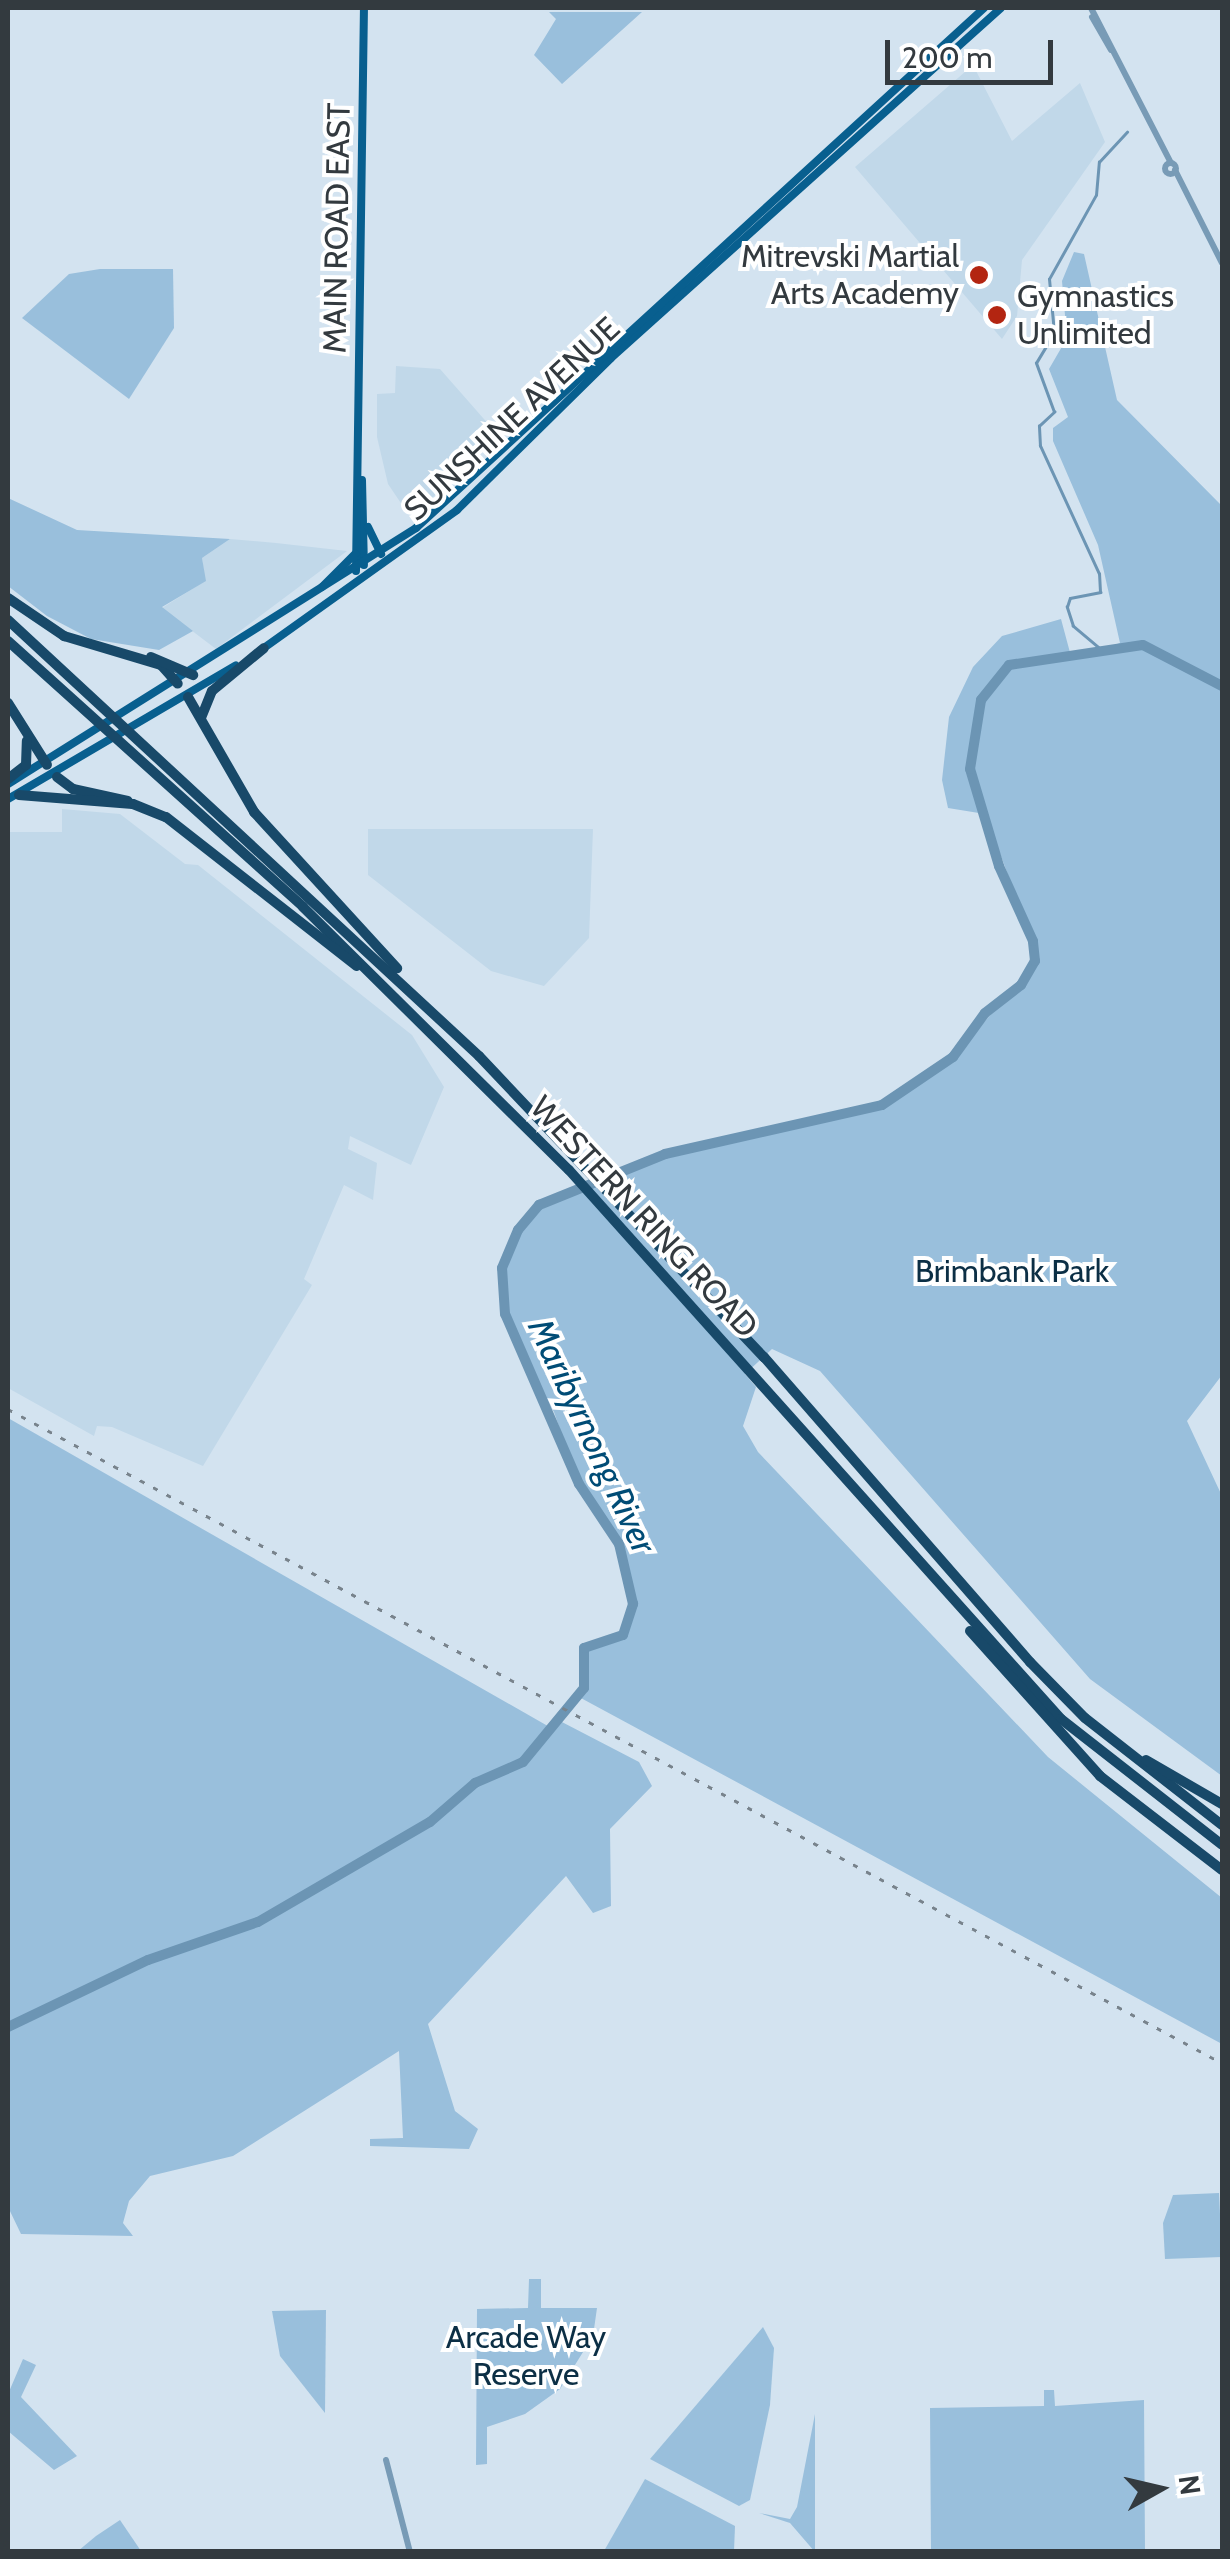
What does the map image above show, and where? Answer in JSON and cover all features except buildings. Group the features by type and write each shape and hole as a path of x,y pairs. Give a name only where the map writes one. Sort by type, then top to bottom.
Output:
{"highway":[{"path":"8,598 54,630 106,651 156,662 178,684"},
{"path":"8,620 389,965"},
{"name":"WESTERN RING ROAD","path":"8,641 386,988 752,1368 948,1600 1090,1745 1222,1845"},
{"path":"201,720 212,691 264,648"},
{"path":"106,651 167,660 192,675"},
{"path":"188,697 254,812 389,965"},
{"path":"8,702 47,765"},
{"path":"8,782 28,761 26,734"},
{"path":"57,777 133,804 198,838 386,988"},
{"path":"13,797 133,804"},
{"name":"WESTERN RING ROAD","path":"389,965 764,1356 1030,1662 1108,1736 1222,1824"},
{"path":"948,1600 984,1650 1100,1776 1222,1870"},
{"path":"1108,1736 1222,1804"}],"main road":[{"name":"MAIN ROAD EAST","path":"360,568 356,552 364,8"},
{"name":"SUNSHINE AVENUE","path":"8,782 47,765 92,738 381,554 984,8"},
{"name":"SUNSHINE AVENUE","path":"13,797 57,777 264,648 457,510 560,407 718,260 1001,8"},
{"path":"893,104 895,88"},
{"path":"783,187 833,158"},
{"path":"661,297 718,260"},
{"path":"512,439 523,440 560,407"},
{"name":"MAIN ROAD EAST","path":"360,448 360,583"},
{"path":"363,493 370,542 381,554"},
{"path":"312,597 356,552"},
{"path":"178,684 188,697"},
{"path":"47,765 57,777"}],"street":[{"path":"1089,8 1222,262"},
{"path":"386,2460 395,2481 410,2552"},
{"path":"380,2470 395,2481"}],"shaded area":[{"path":"973,65 1012,141 1080,83 1105,142 1022,260 1017,316 1002,339 855,167"},
{"path":"396,366 440,369 498,435 411,518 388,484 377,437 377,394 395,393"},
{"path":"230,539 347,551 216,649 162,608 205,581 202,558"},
{"path":"62,809 120,814 185,864 198,865 412,1035 444,1087 411,1165 350,1136 348,1149 377,1163 373,1200 344,1185 304,1279 312,1285 203,1466 112,1427 97,1426 94,1436 8,1388 8,832 62,832"},
{"path":"368,829 593,829 589,938 544,986 491,971 368,875"}],"green space":[{"path":"549,12 642,12 562,84 534,55 556,19"},
{"name":"Brimbank Park","path":"1074,252 1084,254 1117,400 1222,506 1222,1375 1187,1421 1222,1496 1222,1776 1090,1679 820,1371 772,1349 745,1374 756,1387 743,1426 758,1452 1048,1757 1222,1898 1222,2044 579,1697 584,1648 623,1635 632,1587 619,1544 579,1484 554,1412 515,1343 501,1285 509,1249 539,1205 665,1154 882,1105 953,1057 1032,968 1033,941 985,814 948,808 942,780 949,717 973,667 1002,636 1061,619 1072,660 1120,643 1098,545 1053,441 1053,428 1068,417 1049,369 1067,338 1062,281"},
{"path":"100,269 173,269 174,328 129,399 22,318 69,274"},
{"path":"8,498 77,530 230,539 202,558 206,581 162,607 193,631 159,650 91,639 47,616 8,586"},
{"path":"8,1418 553,1729 560,1721 639,1762 652,1786 610,1829 611,1906 593,1913 566,1876 428,2024 455,2111 478,2129 469,2149 370,2146 370,2139 403,2138 399,2051 233,2156 150,2176 129,2201 123,2223 133,2236 21,2234 8,2207"},
{"path":"1219,2193 1222,2257 1165,2259 1163,2223 1173,2195"},
{"name":"Arcade Way Reserve","path":"529,2279 541,2279 541,2308 597,2308 593,2336 560,2389 525,2414 487,2427 487,2464 476,2465 477,2309 528,2308"},
{"path":"326,2310 325,2413 280,2356 272,2311"},
{"path":"763,2327 774,2348 770,2405 750,2500 739,2506 650,2459"},
{"path":"23,2359 36,2365 21,2397 77,2456 54,2470 8,2431 8,2394"},
{"path":"1044,2390 1054,2390 1055,2406 1144,2400 1145,2551 931,2551 930,2408 1044,2406"},
{"path":"815,2414 815,2552 790,2523 759,2513 790,2519 797,2507"},
{"path":"645,2479 735,2526 734,2551 604,2551"},
{"path":"120,2520 141,2551 78,2551 96,2536"}],"waterway":[{"path":"1099,648 1073,626 1067,607 1070,598 1100,592 1099,574 1040,446 1039,426 1054,412 1036,363 1054,333 1049,279 1096,195 1099,162 1127,132"},
{"name":"Maribyrnong River","path":"8,2027 148,1960 258,1922 430,1822 475,1783 523,1762 584,1688 584,1648 623,1635 633,1604 619,1544 579,1484 505,1314 502,1268 518,1230 539,1205 665,1154 882,1105 953,1057 985,1013 1021,985 1035,961 1033,941 999,866 970,769 981,700 1009,665 1143,645 1222,686"}],"railway":[{"path":"8,1409 1222,2063"}],"place":[{"name":"Mitrevski Martial Arts Academy","path":"979,275"},
{"name":"Gymnastics Unlimited","path":"997,315"}]}
